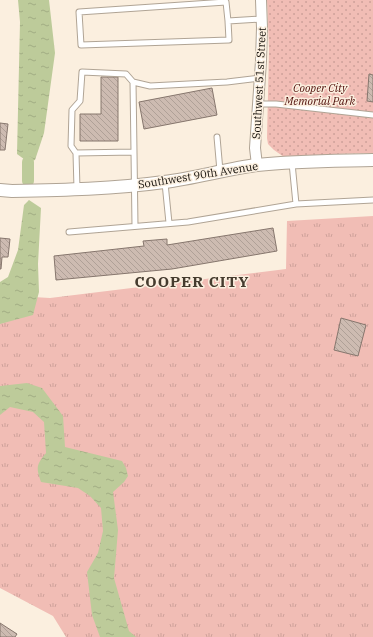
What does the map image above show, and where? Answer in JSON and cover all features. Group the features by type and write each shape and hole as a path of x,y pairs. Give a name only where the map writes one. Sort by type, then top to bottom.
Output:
{"street":[{"name":"Southwest 51st Street","path":"257,165 255,148 262,43 261,0"},
{"name":"Southwest 90th Avenue","path":"0,190 77,190 108,188 165,182 257,165 373,160"}],"lane":[{"path":"226,2 228,21 229,40 81,45 79,12 226,2"},
{"path":"228,21 262,19"},
{"path":"77,190 76,153 71,146 72,110 80,101 82,72 126,74 133,82 150,86 227,82 260,78"},
{"path":"133,82 135,226"},
{"path":"258,104 276,104 372,115"},
{"path":"216,137 220,171"},
{"path":"76,153 134,152"},
{"path":"292,163 296,204"},
{"path":"165,182 168,223"},
{"path":"69,232 188,222 296,204 373,200"}],"green space":[{"name":"Cooper City Memorial Park","path":"267,0 373,0 373,153 336,154 289,158 284,157 268,144 269,49"},
{"path":"373,216 373,637 66,637 53,616 0,588 0,295 50,298 286,269 287,221"}],"water":[{"path":"18,0 49,0 55,53 44,133 35,160 28,162 17,154 20,22"},
{"path":"29,200 41,208 38,264 39,292 33,315 0,324 0,282 8,277 18,250 24,205"},
{"path":"27,383 42,388 63,416 65,447 122,461 126,468 128,476 113,492 118,530 114,578 129,631 136,637 100,637 92,615 87,572 98,553 103,531 101,508 90,496 78,488 41,482 38,467 40,461 46,453 44,422 33,412 10,407 0,415 0,386"}],"building":[{"path":"369,74 373,75 373,102 367,101"},
{"path":"101,77 118,77 118,141 80,141 80,114 101,114"},
{"path":"212,88 217,115 144,129 139,102"},
{"path":"0,123 8,124 5,150 0,150"},
{"path":"273,228 277,251 172,269 56,280 54,256 144,246 143,241 167,239 167,245"},
{"path":"0,238 10,239 8,257 2,257 1,269 0,269"},
{"path":"341,318 366,325 358,356 334,350"},
{"path":"0,623 17,634 15,637 0,637"}],"waterway":[{"path":"28,162 28,181"}],"district":[{"name":"COOPER CITY","path":"192,281"}]}
